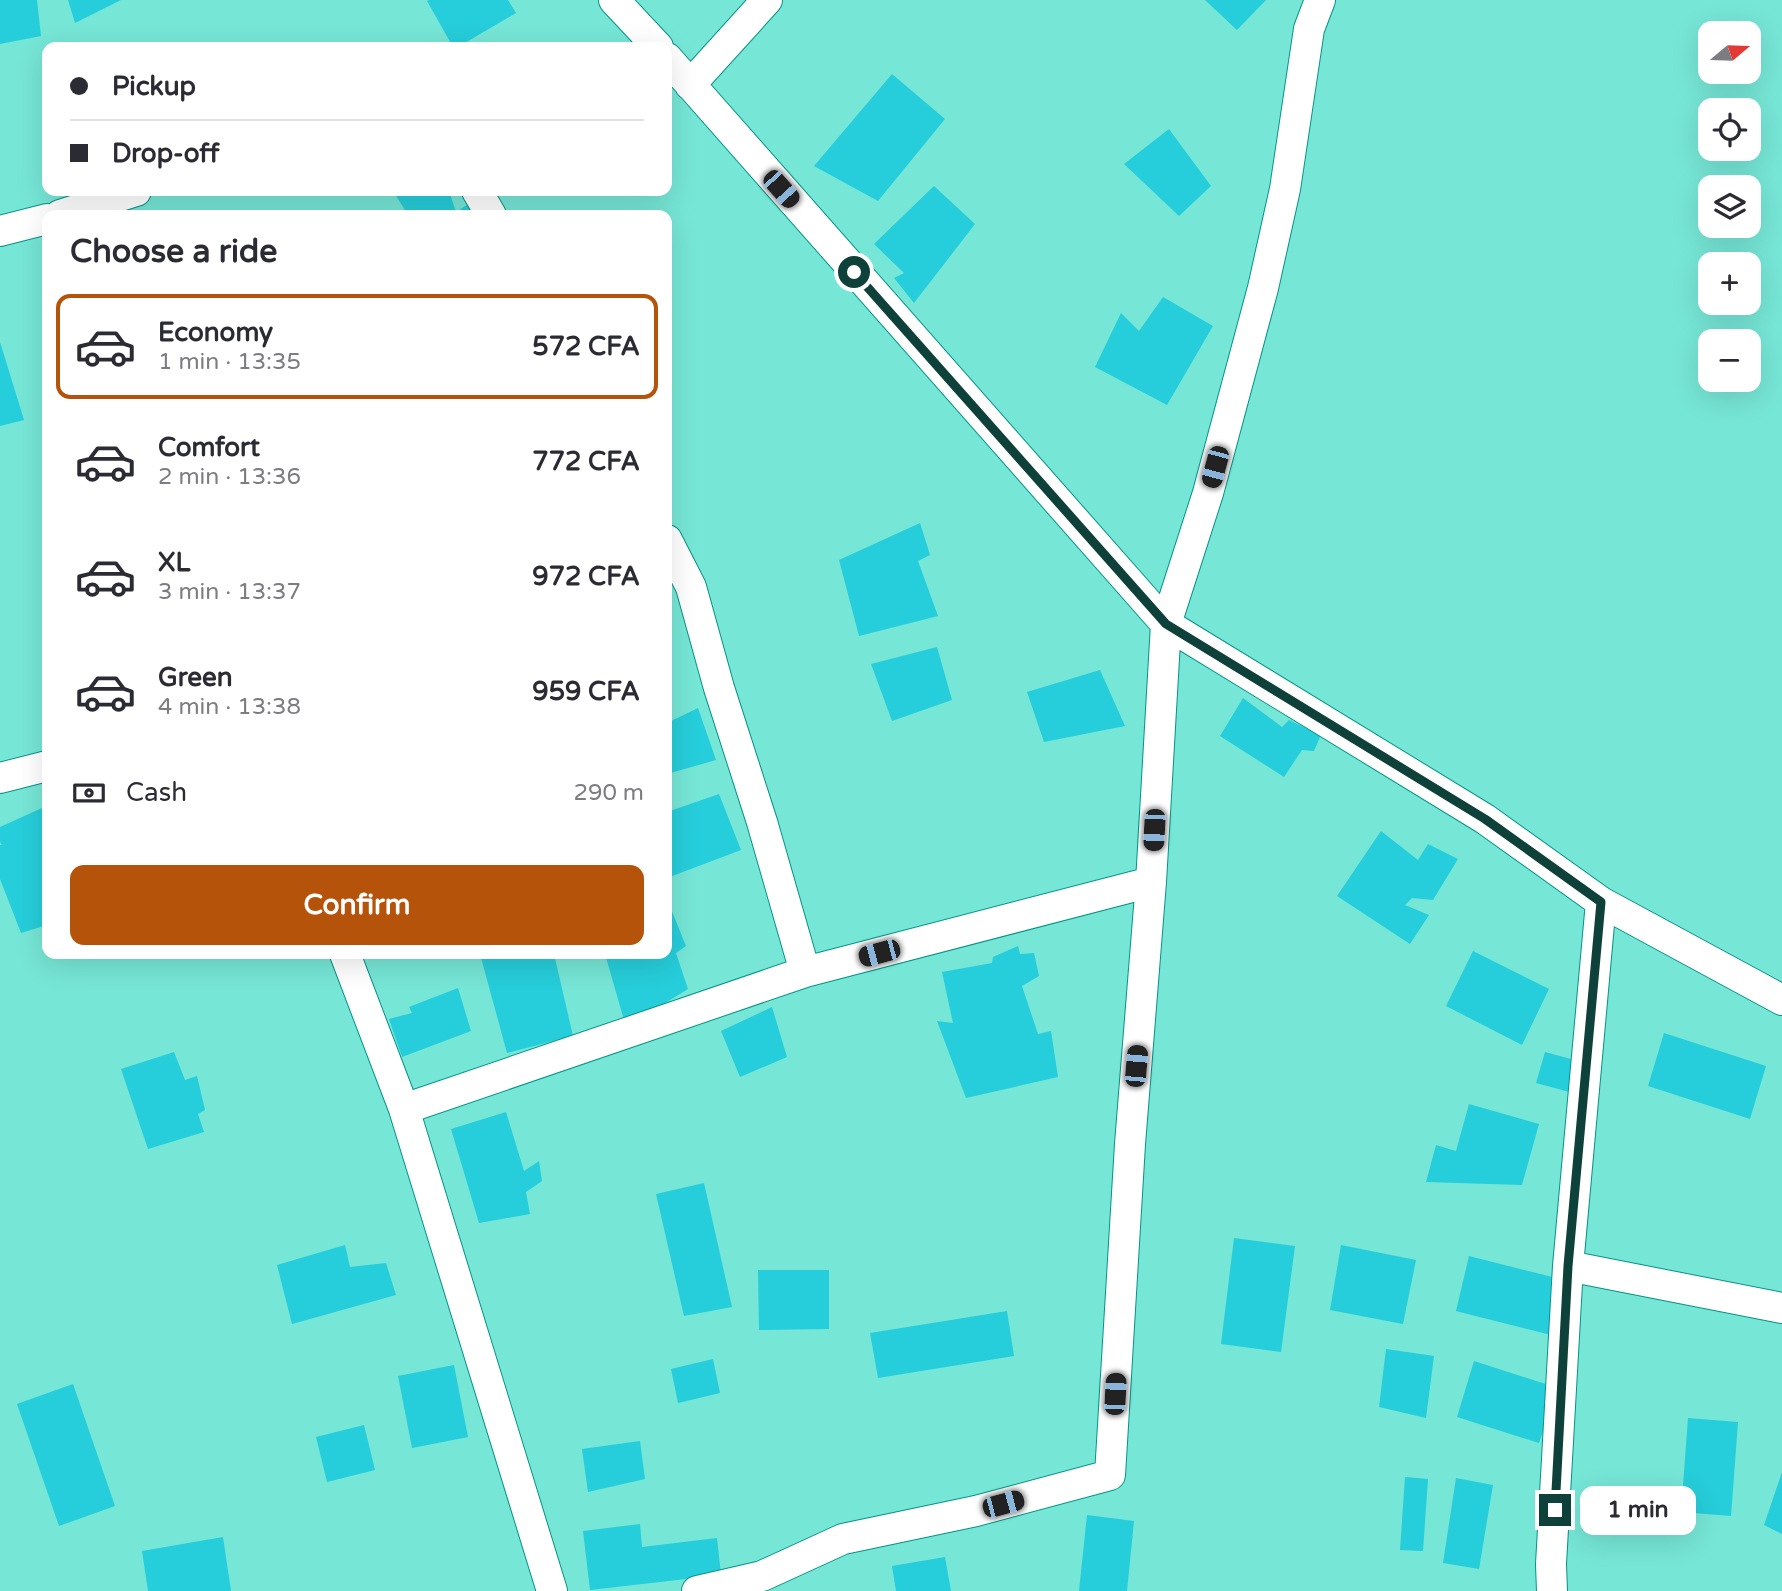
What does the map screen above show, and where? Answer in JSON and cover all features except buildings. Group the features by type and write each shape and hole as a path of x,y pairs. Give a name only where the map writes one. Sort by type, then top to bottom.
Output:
{"street":[{"path":"614,0 652,42"},
{"path":"690,85 767,0"},
{"path":"697,1591 762,1576 843,1539 976,1511 1110,1475 1166,624 1208,493 1263,288 1285,189 1309,29 1320,0"},
{"path":"672,65 1166,624 1485,819 1601,902 1782,1000"},
{"path":"78,210 121,196"},
{"path":"0,231 42,220"},
{"path":"672,561 679,591 719,688 762,821 805,972"},
{"path":"0,778 42,767"},
{"path":"404,1109 805,972 1151,882"},
{"path":"1552,1591 1551,1564 1568,1266 1601,902"},
{"path":"347,959 404,1109 552,1591"},
{"path":"1568,1266 1782,1308"}],"route":[{"path":"854,272 1166,624 1485,819 1601,902 1568,1266 1555,1510"}]}
